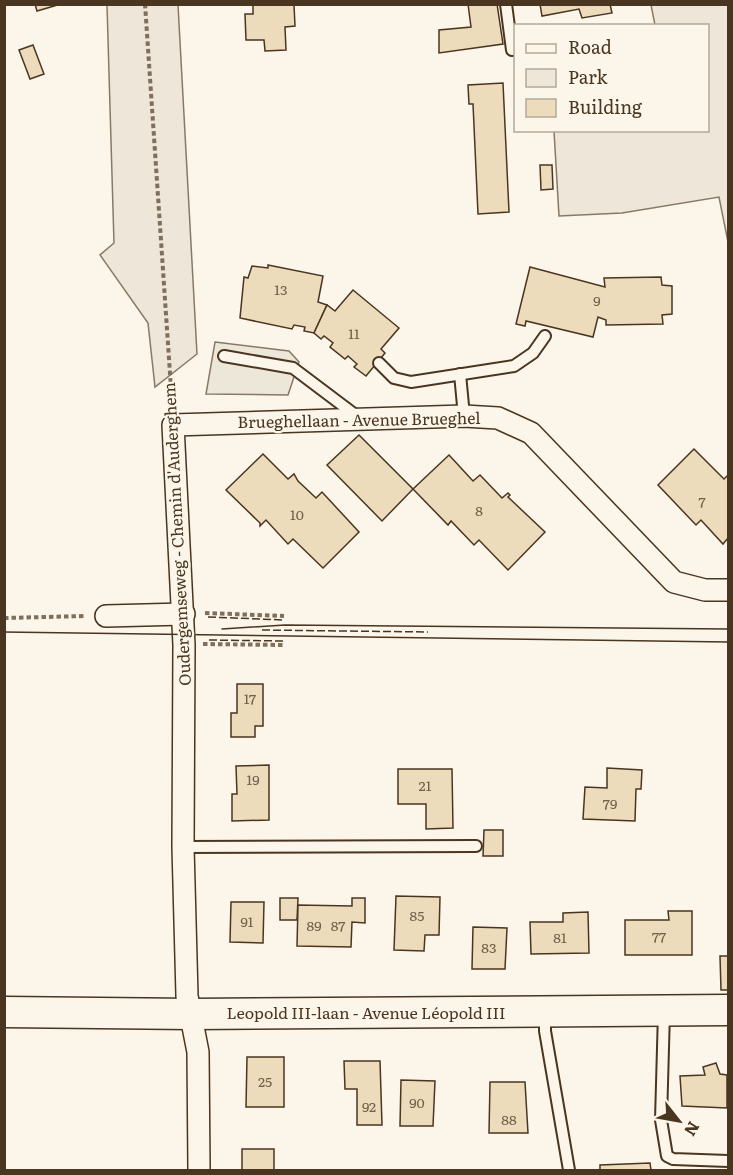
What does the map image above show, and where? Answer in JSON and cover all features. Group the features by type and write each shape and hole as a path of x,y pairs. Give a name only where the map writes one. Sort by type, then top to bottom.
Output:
{"street":[{"name":"Brueghellaan - Avenue Brueghel","path":"173,425 464,416 498,418 531,433 674,582 705,590 729,590"},
{"name":"Oudergemseweg - Chemin d'Auderghem","path":"173,425 184,614 183,847 187,996 198,1052 199,1170"},
{"path":"106,616 184,614"},
{"name":"Leopold III-laan - Avenue Léopold III","path":"4,1012 192,1014 729,1010"}],"lane":[{"path":"506,4 512,50"},
{"path":"379,363 394,378 411,381 514,366 533,353 545,336"},
{"path":"224,357 293,368 361,419"},
{"path":"460,374 464,416"},
{"path":"183,847 476,846"},
{"path":"545,1011 545,1031 569,1170"},
{"path":"664,1011 661,1120 667,1156 673,1160 729,1161"}],"path":[{"name":"Oudergemseweg - Chemin d'Auderghem","path":"145,4 173,425"},
{"path":"184,614 284,616"},
{"path":"4,618 106,616"},
{"path":"184,645 283,645"}],"green space":[{"path":"107,5 178,5 197,354 155,387 148,323 100,255 114,243"},
{"path":"651,5 728,5 728,242 719,197 622,213 559,216 554,132 709,132 709,24 655,24"}],"shaded area":[{"path":"215,342 289,351 299,362 288,395 206,394"}],"building":[{"path":"35,4 61,4 37,11"},
{"path":"253,4 294,5 295,26 285,27 286,50 265,51 264,40 246,40 245,14 253,14"},
{"path":"468,4 497,4 503,44 439,53 439,30 471,27"},
{"path":"540,4 610,4 612,13 582,18 579,9 542,16"},
{"path":"33,45 44,74 30,79 19,50"},
{"path":"503,83 509,212 478,214 473,104 469,104 468,85"},
{"path":"540,165 552,165 553,189 541,190"},
{"path":"268,265 323,276 318,302 327,305 314,333 304,331 305,327 294,325 292,329 240,318 244,277 248,278 252,266 268,268"},
{"path":"530,267 605,287 604,278 661,277 662,285 672,286 672,314 662,315 663,324 606,325 606,320 598,317 593,337 526,321 525,326 516,324"},
{"path":"353,290 399,328 381,349 385,353 366,376 354,367 357,364 348,356 345,359 330,347 333,343 324,336 321,339 314,333 327,305 335,311"},
{"path":"359,435 413,489 382,521 327,465"},
{"path":"694,449 724,479 728,475 728,538 723,544 701,520 696,525 658,485"},
{"path":"263,454 288,479 294,474 316,498 322,492 359,532 323,568 293,539 288,544 266,520 260,526 260,523 226,490"},
{"path":"449,455 473,481 480,475 502,498 508,493 510,495 508,497 545,532 508,570 479,540 474,545 451,521 448,525 413,489"},
{"path":"237,684 263,684 263,726 255,726 255,737 231,737 231,713 237,713"},
{"path":"269,765 269,820 232,821 232,794 237,794 236,766"},
{"path":"607,768 642,770 641,789 636,789 635,821 583,819 585,787 607,788"},
{"path":"398,769 452,769 453,828 426,829 426,804 398,804"},
{"path":"484,830 503,830 503,856 483,856"},
{"path":"396,896 440,897 439,935 425,935 424,951 394,950"},
{"path":"280,898 298,898 297,920 280,920"},
{"path":"352,898 365,898 365,923 352,922 351,947 297,946 298,905 352,906"},
{"path":"231,902 264,902 263,943 230,942"},
{"path":"668,911 692,911 692,955 625,955 625,920 669,920"},
{"path":"588,912 589,953 531,954 530,922 563,922 563,913"},
{"path":"473,927 507,928 505,969 472,969"},
{"path":"720,956 728,956 728,990 721,990"},
{"path":"247,1057 284,1057 284,1107 246,1107"},
{"path":"344,1061 380,1061 382,1125 357,1125 357,1089 345,1089"},
{"path":"716,1063 720,1074 727,1075 727,1108 682,1106 680,1076 705,1075 703,1067"},
{"path":"401,1080 435,1081 433,1126 400,1126"},
{"path":"490,1082 525,1082 528,1133 489,1133"},
{"path":"242,1149 274,1149 274,1170 242,1170"},
{"path":"650,1163 651,1170 600,1170 600,1165"}],"tram line":[{"path":"222,629 285,625 728,629"},
{"path":"4,632 728,642"}],"fence":[{"path":"208,617 284,620"},
{"path":"262,630 428,632"},
{"path":"209,640 284,641"}]}
